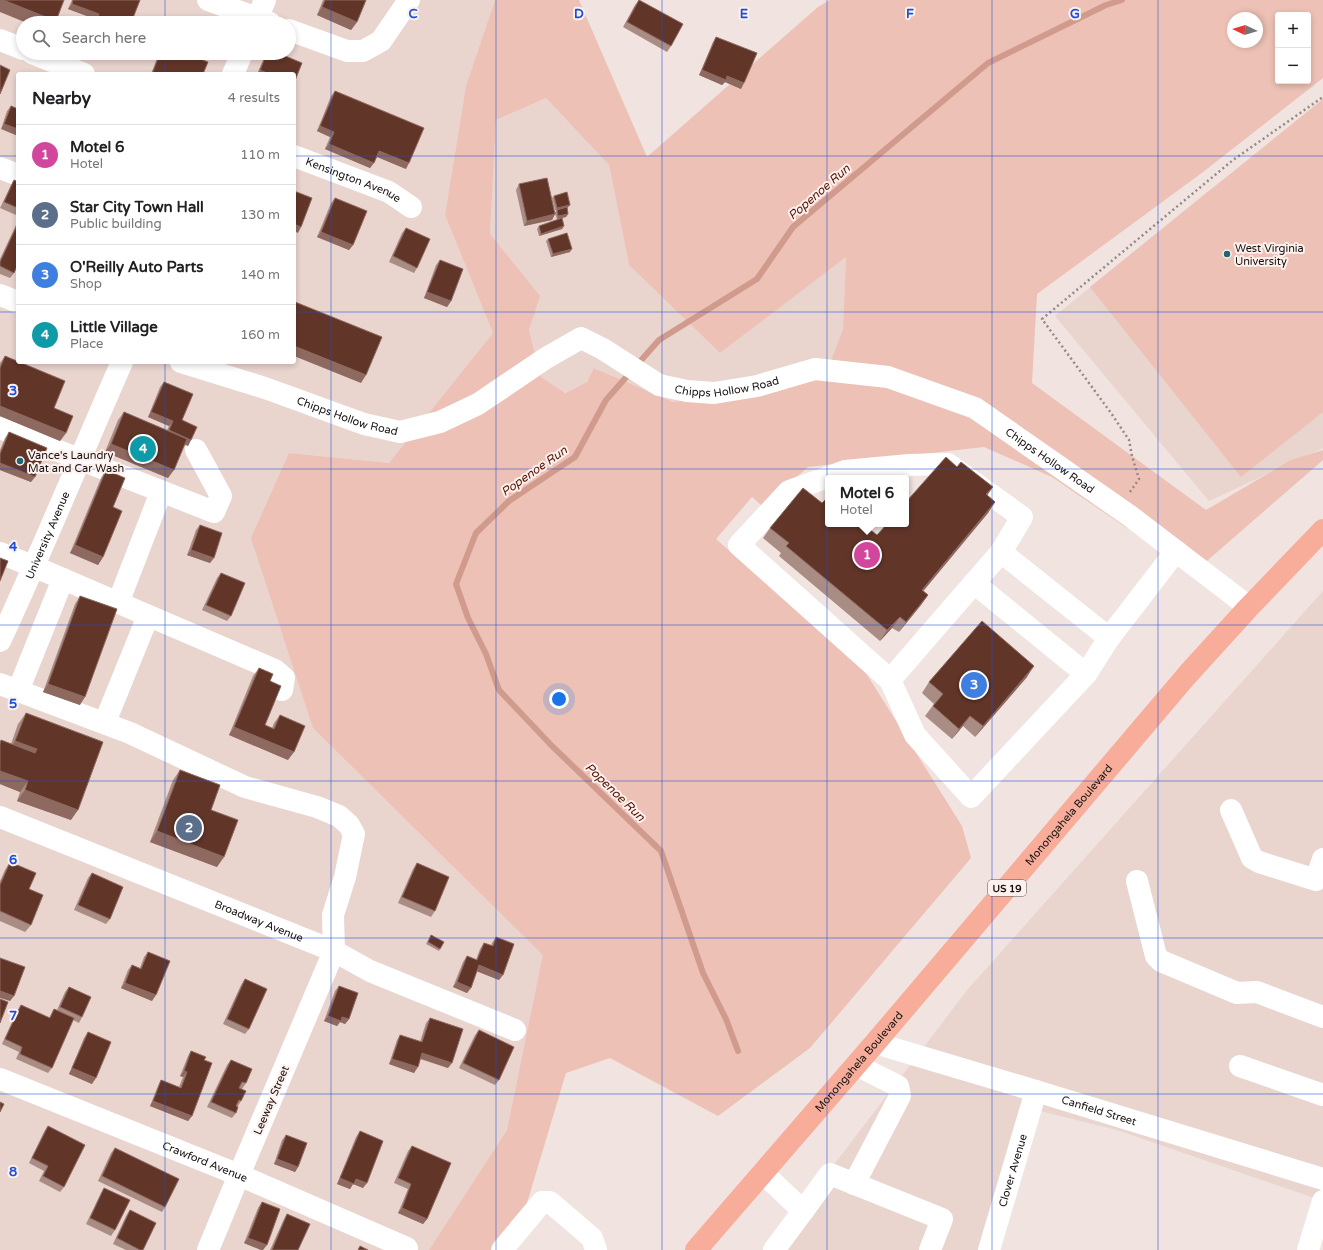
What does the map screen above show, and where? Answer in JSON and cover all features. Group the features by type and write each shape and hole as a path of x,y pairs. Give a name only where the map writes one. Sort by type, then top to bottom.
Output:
{"main road":[{"name":"Monongahela Boulevard","path":"696,1250 875,1043 1188,674 1249,607 1323,530"}],"street":[{"path":"208,0 262,16"},
{"path":"296,33 347,51 363,51 381,41 409,0"},
{"path":"0,40 16,47"},
{"path":"49,60 79,72"},
{"path":"234,72 239,60"},
{"name":"Kensington Avenue","path":"296,157 389,192 411,207"},
{"path":"0,168 16,174"},
{"path":"0,295 16,301"},
{"name":"Chipps Hollow Road","path":"187,364 265,388 364,424 400,432 440,422 478,404 546,358 580,338 603,349 659,385 687,391 714,393 756,386 815,369 888,377 975,408 1118,508 1249,607"},
{"name":"University Avenue","path":"0,641 35,567 79,459 121,364"},
{"path":"0,428 214,512 221,496 196,450"},
{"path":"834,475 845,471 909,465 948,464 1022,517 1001,552 890,680"},
{"path":"825,478 789,491 739,545 890,680 915,734 971,797 1086,674 1109,638 1176,551"},
{"path":"118,603 161,492"},
{"path":"1001,552 1109,638"},
{"path":"0,553 274,670 284,678 282,690"},
{"path":"63,579 9,688 130,732 244,787 317,807 339,816 349,825 354,834 345,877 333,915 334,951"},
{"path":"974,583 1086,674"},
{"path":"105,722 148,616"},
{"path":"1231,810 1252,858 1259,862 1319,881 1323,859"},
{"name":"Broadway Avenue","path":"0,817 334,951 370,971 515,1030"},
{"path":"1138,881 1156,956 1162,961 1236,993 1257,992 1323,1017"},
{"name":"Leeway Street","path":"208,1250 334,951"},
{"name":"Canfield Street","path":"875,1043 1323,1179"},
{"path":"854,1184 900,1096 898,1086 856,1064"},
{"path":"1240,1066 1323,1095"},
{"name":"Crawford Avenue","path":"0,1079 239,1175 407,1248"},
{"name":"Clover Avenue","path":"988,1250 1036,1091"},
{"path":"763,1173 803,1211"},
{"path":"774,1250 830,1174 942,1219 930,1250"},
{"path":"1308,1250 1323,1201"},
{"path":"502,1250 542,1202 550,1202 592,1238 596,1250"}],"path":[{"path":"1118,508 1139,479 1129,440 1042,318 1233,160 1323,97"}],"shaded area":[{"path":"0,0 495,0 466,86 445,215 493,333 389,463 289,453 313,728 544,955 507,1130 429,1250 0,1250"},
{"path":"495,0 579,0 647,157 818,7 830,0 1323,0 1323,78 1203,172 1037,294 1032,383 1206,510 1291,460 1323,450 1323,460 1193,573 1052,477 984,447 808,467 793,480 770,513 752,497 716,539 864,670 962,826 971,858 810,1048 718,1116 610,1058 566,1073 524,1213 499,1250 429,1250 507,1130 543,955 313,728 251,538 289,453 389,463 493,333 445,215 466,86","holes":["546,98 609,165 629,265 720,353 846,257 843,329 824,379 673,402 594,368 587,382 565,393 541,377 529,330 540,296 490,234 496,120"]},
{"path":"546,98 609,165 629,265 720,353 846,256 843,329 824,380 673,402 595,368 587,382 564,393 541,377 529,330 539,296 490,234 496,120"},
{"name":"West Virginia University","path":"1323,99 1323,412 1241,477 1090,287"},
{"name":"West Virginia University","path":"1323,107 1323,448 1209,501 1055,316 1207,192"},
{"path":"1323,591 1323,1201 1117,1130 1032,1109 985,1250 769,1250 968,989"}],"building":[{"path":"3,0 64,0 58,16 43,16"},
{"path":"73,0 140,0 134,16 98,16 99,14 72,4"},
{"path":"325,0 366,0 357,22 322,7"},
{"path":"639,0 683,24 671,46 627,22"},
{"path":"716,37 757,53 744,83 727,76 726,80 702,70"},
{"path":"157,60 203,60 208,62 204,72 153,72"},
{"path":"264,60 295,60 302,63 296,78 296,72 264,72 260,70"},
{"path":"0,65 10,70 0,94"},
{"path":"335,91 424,128 409,163 379,151 374,163 329,144 334,132 320,126"},
{"path":"11,106 16,108 16,128 4,124"},
{"path":"547,178 555,214 527,221 519,184"},
{"path":"14,180 16,181 16,207 4,202"},
{"path":"296,192 312,198 301,227 296,225"},
{"path":"567,192 570,205 557,208 554,196"},
{"path":"335,198 367,211 353,245 321,232"},
{"path":"567,207 568,214 558,216 557,210"},
{"path":"562,218 564,226 541,234 539,226"},
{"path":"16,227 16,268 14,273 0,266 0,262"},
{"path":"406,228 430,239 417,268 393,256"},
{"path":"567,233 572,249 553,254 548,239"},
{"path":"440,260 463,269 451,301 427,292"},
{"path":"296,302 382,337 366,375 296,347"},
{"path":"5,356 16,361 16,364 24,364 65,381 54,408 73,416 66,433 0,406 0,368"},
{"path":"164,382 193,394 182,420 197,427 191,440 169,430 173,421 151,412"},
{"path":"124,412 187,439 174,470 111,444"},
{"name":"Vance's Laundry Mat and Car Wash","path":"9,432 47,448 35,477 0,463 0,454"},
{"path":"946,457 957,467 961,462 993,487 986,494 995,502 922,590 928,595 906,622 900,617 887,630 786,546 789,543 770,528 803,488 822,503 825,500 825,527 867,527 877,535 884,527 909,527 909,499"},
{"path":"106,470 125,478 113,507 122,511 103,557 75,545"},
{"path":"200,525 222,533 214,558 191,550"},
{"path":"0,558 8,561 0,581"},
{"path":"221,573 245,583 231,616 206,605"},
{"path":"80,596 117,609 85,697 48,684"},
{"path":"982,621 1034,666 983,726 970,716 959,729 933,706 943,694 929,682"},
{"path":"259,668 273,674 270,681 281,686 265,725 274,729 280,715 305,726 294,752 234,727"},
{"path":"26,713 103,742 78,810 25,790 28,781 0,771 1,740 35,753 37,749 15,741"},
{"path":"180,770 220,785 211,810 238,820 224,857 157,831"},
{"path":"10,862 36,873 29,889 43,895 31,925 0,911 0,885"},
{"path":"417,863 449,877 435,911 402,897"},
{"path":"92,873 123,887 110,919 78,905"},
{"path":"431,935 444,942 440,949 428,942"},
{"path":"496,937 514,944 503,975 479,965 471,988 457,982 467,956 477,960 484,943 493,946"},
{"path":"148,952 170,961 156,995 125,983 132,965 141,969"},
{"path":"0,958 25,967 14,996 0,991"},
{"path":"245,979 267,989 249,1029 227,1019"},
{"path":"339,986 358,993 349,1019 342,1017 341,1021 328,1016"},
{"path":"69,987 91,997 82,1017 60,1007"},
{"path":"0,999 8,1002 0,1023"},
{"path":"21,1005 50,1018 54,1009 74,1018 52,1068 20,1054 22,1047 5,1039"},
{"path":"430,1018 463,1029 452,1063 422,1053 418,1067 392,1059 400,1035 422,1042"},
{"path":"479,1030 514,1047 499,1080 463,1063"},
{"path":"88,1032 111,1042 96,1078 72,1068"},
{"path":"191,1051 206,1057 204,1060 212,1063 192,1116 153,1101 161,1080 181,1088 187,1072 184,1071"},
{"path":"231,1060 252,1069 246,1083 242,1082 239,1088 246,1091 241,1101 239,1100 236,1106 238,1107 236,1113 211,1102"},
{"path":"0,1102 4,1104 0,1112"},
{"path":"48,1126 85,1145 64,1187 43,1176 48,1166 32,1158"},
{"path":"360,1131 383,1141 367,1183 356,1179 354,1184 340,1178"},
{"path":"286,1135 307,1143 298,1167 277,1159"},
{"path":"412,1146 451,1163 427,1219 402,1208 411,1184 398,1178"},
{"path":"115,1148 179,1179 165,1207 102,1176"},
{"path":"104,1188 130,1200 115,1230 90,1218"},
{"path":"262,1202 280,1209 267,1245 248,1238"},
{"path":"130,1210 156,1223 143,1250 140,1250 117,1238"},
{"path":"287,1214 310,1224 298,1250 272,1250"},
{"path":"360,1246 368,1250 358,1250"}],"waterway":[{"name":"Popenoe Run","path":"738,1051 726,1019 703,973 661,851 552,746 499,690 486,654 468,618 456,584 476,533 509,501 575,457 606,400 659,340 757,279 793,227 988,63 1106,5 1122,0"}],"place":[{"name":"West Virginia University","path":"1227,254"},
{"name":"Little Village","path":"143,449"},
{"name":"Vance's Laundry Mat and Car Wash","path":"20,461"},
{"name":"Motel 6","path":"867,555"},
{"name":"O'Reilly Auto Parts","path":"974,685"},
{"name":"Star City Town Hall","path":"189,828"}]}
